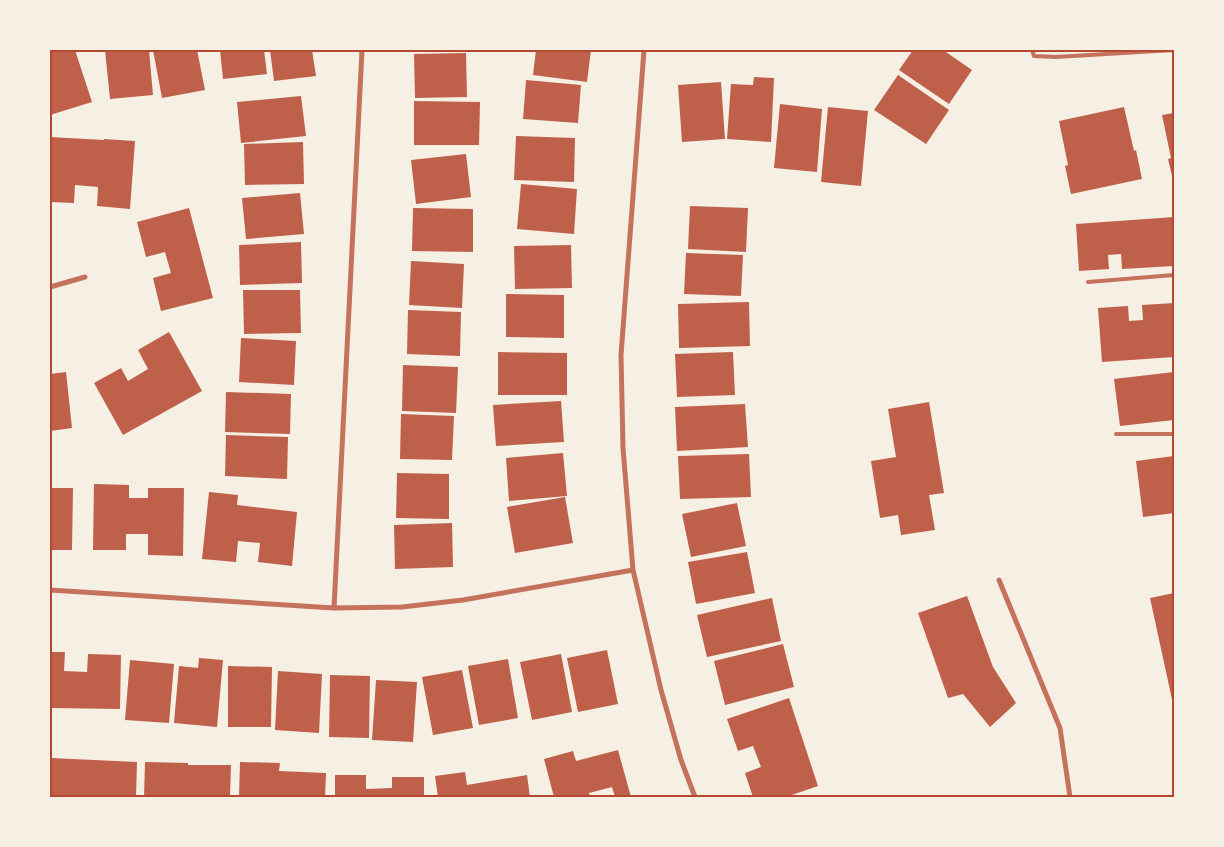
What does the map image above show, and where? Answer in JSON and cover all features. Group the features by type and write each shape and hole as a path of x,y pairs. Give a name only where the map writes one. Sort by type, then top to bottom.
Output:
{"street":[{"path":"334,608 362,50"},
{"path":"644,50 621,355 623,448 633,570 664,698 681,760 695,797"},
{"path":"50,287 85,277"},
{"path":"50,590 334,608 402,607 463,600 633,570"},
{"path":"999,580 1060,728 1070,797"}],"lane":[{"path":"1032,50 1034,56 1056,57 1174,50"},
{"path":"1088,282 1174,274"},
{"path":"1116,434 1174,434"}],"building":[{"path":"75,50 92,102 50,115 50,51"},
{"path":"105,50 149,50 153,95 110,99"},
{"path":"153,50 197,50 205,90 162,98"},
{"path":"220,50 264,50 267,74 223,79"},
{"path":"270,50 312,50 316,76 274,81"},
{"path":"536,50 591,50 587,82 533,75"},
{"path":"913,50 943,50 972,70 949,104 899,70"},
{"path":"466,53 467,97 415,98 414,54"},
{"path":"898,75 949,110 926,144 874,110"},
{"path":"754,77 774,78 771,142 727,139 731,84 753,85"},
{"path":"526,80 581,85 578,123 523,119"},
{"path":"721,82 725,139 682,142 678,85"},
{"path":"301,96 306,136 241,143 237,102"},
{"path":"414,101 480,102 479,145 414,145"},
{"path":"780,104 822,109 817,172 774,168"},
{"path":"828,107 868,111 861,186 821,182"},
{"path":"1124,107 1142,179 1071,194 1065,166 1068,165 1059,121"},
{"path":"1174,113 1173,180 1168,159 1171,158 1162,115"},
{"path":"516,136 575,138 574,182 514,180"},
{"path":"50,137 135,141 130,209 97,206 98,187 75,185 74,203 50,202"},
{"path":"303,142 304,184 245,185 244,144"},
{"path":"466,154 471,197 416,204 411,160"},
{"path":"521,184 577,189 574,234 517,229"},
{"path":"300,193 304,234 246,239 242,198"},
{"path":"690,206 748,208 746,252 688,249"},
{"path":"189,208 213,298 161,311 153,278 171,273 165,252 146,257 137,222"},
{"path":"413,208 473,209 473,252 412,251"},
{"path":"1174,217 1174,266 1122,269 1121,254 1108,255 1109,269 1079,271 1076,224"},
{"path":"301,242 302,283 240,285 239,245"},
{"path":"571,245 572,288 515,289 514,246"},
{"path":"686,253 743,255 741,296 684,294"},
{"path":"411,261 464,264 462,308 409,305"},
{"path":"243,290 300,290 301,333 244,334"},
{"path":"506,294 564,295 564,338 506,337"},
{"path":"749,302 750,346 679,348 678,304"},
{"path":"1174,303 1174,357 1102,362 1098,308 1128,306 1129,321 1143,320 1142,305"},
{"path":"408,310 461,312 460,356 407,354"},
{"path":"169,332 202,391 123,435 94,383 121,368 128,381 148,369 138,350"},
{"path":"241,338 296,341 294,385 239,382"},
{"path":"498,352 567,353 567,395 498,395"},
{"path":"733,352 735,395 677,397 675,354"},
{"path":"403,365 458,367 456,413 402,411"},
{"path":"66,372 72,428 50,431 50,374"},
{"path":"1174,372 1174,420 1120,426 1114,379"},
{"path":"226,392 291,394 290,434 225,432"},
{"path":"561,401 564,442 496,446 493,405"},
{"path":"929,402 944,493 929,495 935,530 901,535 898,515 880,518 871,461 896,457 888,409"},
{"path":"745,404 748,447 677,451 675,407"},
{"path":"401,414 454,416 452,460 400,459"},
{"path":"226,435 288,437 287,479 225,476"},
{"path":"563,453 567,496 509,501 506,458"},
{"path":"749,454 751,497 680,499 678,456"},
{"path":"1174,456 1174,513 1143,517 1136,461"},
{"path":"397,473 449,474 449,519 396,518"},
{"path":"94,484 129,485 129,498 148,498 148,488 184,488 183,556 148,555 148,534 126,534 126,550 93,550"},
{"path":"50,488 73,488 72,550 50,550"},
{"path":"209,492 238,495 237,505 297,512 292,566 258,562 260,543 238,541 236,562 202,559"},
{"path":"565,497 573,543 515,553 507,507"},
{"path":"737,503 746,546 691,557 682,514"},
{"path":"452,523 453,567 395,569 394,525"},
{"path":"747,552 755,593 696,604 688,562"},
{"path":"1174,593 1174,704 1173,704 1150,598"},
{"path":"967,596 993,667 1016,703 990,727 963,694 948,698 918,613"},
{"path":"772,598 781,641 707,657 697,615"},
{"path":"783,644 794,687 725,705 714,661"},
{"path":"607,650 618,704 578,712 567,658"},
{"path":"50,652 65,652 64,671 87,672 88,654 121,655 120,709 50,708"},
{"path":"561,654 572,712 532,720 520,662"},
{"path":"199,658 223,660 217,727 174,723 179,666 198,668"},
{"path":"508,659 518,718 479,725 468,666"},
{"path":"130,660 174,664 169,723 125,720"},
{"path":"228,666 272,667 271,727 228,727"},
{"path":"462,670 473,728 433,735 422,677"},
{"path":"278,671 322,674 319,733 275,730"},
{"path":"330,675 370,676 369,738 329,737"},
{"path":"376,680 417,682 413,742 372,740"},
{"path":"789,698 818,786 786,797 753,797 745,773 761,767 753,746 738,751 727,719"},
{"path":"618,750 631,797 615,797 612,787 589,793 590,797 554,797 544,759 573,751 576,761"},
{"path":"51,758 137,762 136,797 50,797"},
{"path":"145,762 231,765 230,797 144,797"},
{"path":"240,762 280,763 279,771 326,773 325,797 239,797"},
{"path":"465,772 467,785 527,775 530,797 438,797 435,776"},
{"path":"335,775 366,775 366,789 392,788 392,777 424,777 424,797 335,797"}]}
